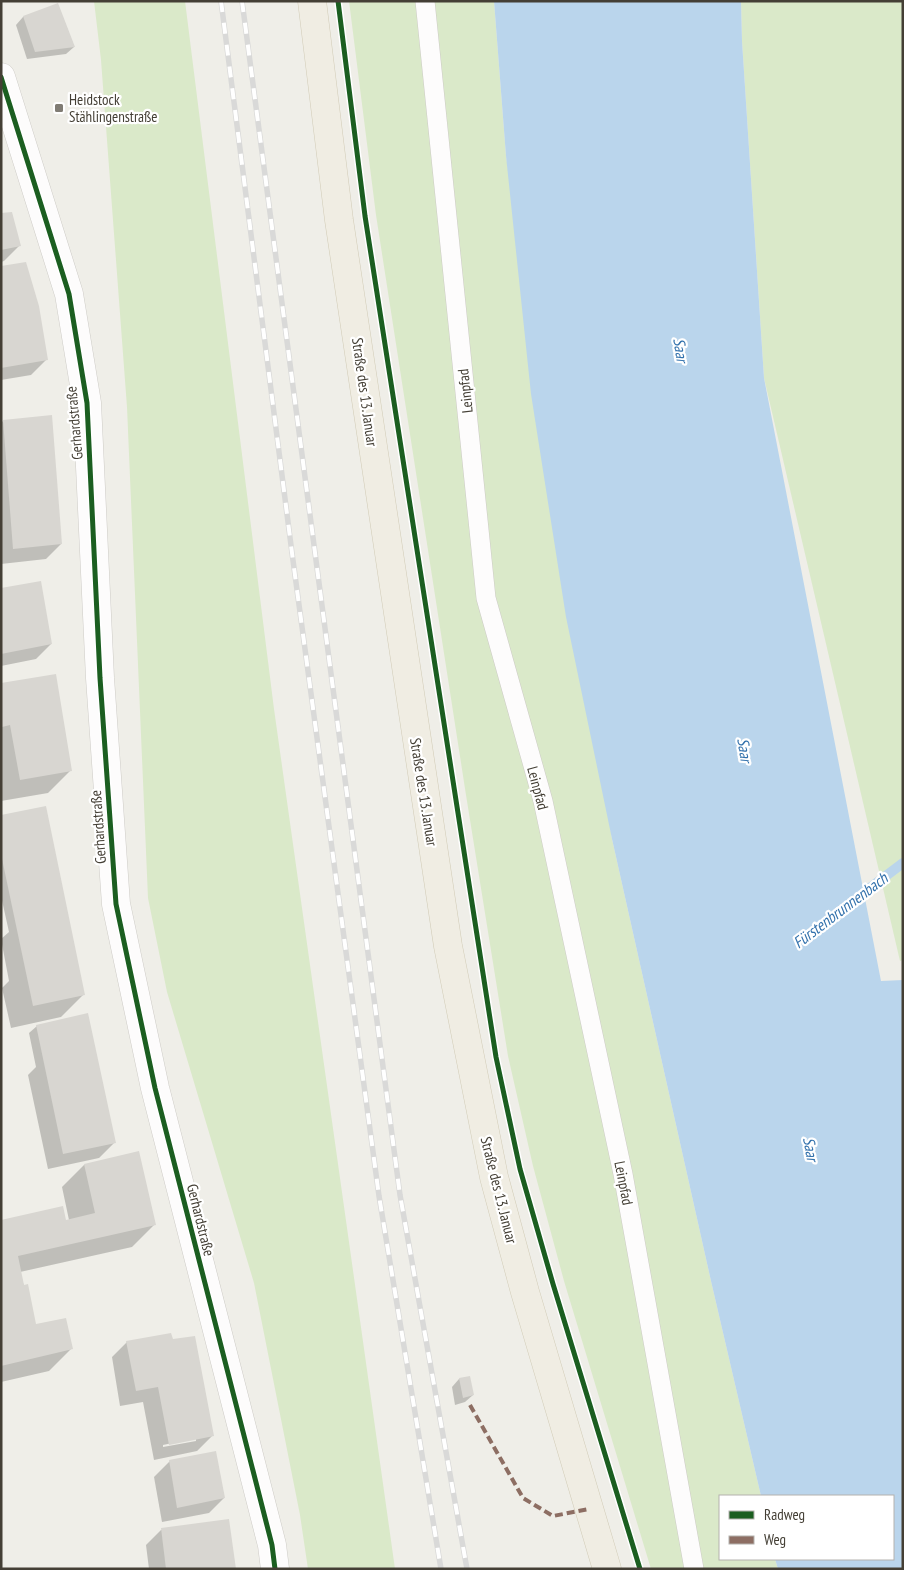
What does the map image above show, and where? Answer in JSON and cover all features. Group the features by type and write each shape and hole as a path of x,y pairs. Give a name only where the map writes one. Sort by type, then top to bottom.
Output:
{"main road":[{"name":"Straße des 13. Januar","path":"312,1 341,230 448,946 494,1177 525,1292 607,1569"}],"street":[{"name":"Gerhardstraße","path":"1,77 69,294 86,404 100,678 116,904 155,1088 272,1545 275,1569"}],"lane":[{"name":"Leinpfad","path":"425,1 486,598 543,801 619,1155 694,1569"}],"green space":[{"path":"94,1 185,1 274,709 395,1569 308,1569 300,1515 254,1283 167,992 148,898 127,407 101,60"},
{"path":"349,1 494,1 506,156 612,839 761,1495 719,1495 719,1560 775,1560 778,1569 651,1569 564,1281 533,1166 508,1056 376,215"},
{"path":"741,1 903,1 903,960 900,961 764,378"}],"water":[{"name":"Saar","path":"494,1 741,1 764,378 881,981 903,980 903,1569 778,1569 775,1560 894,1560 894,1495 761,1495 612,839 566,617 531,394 506,156"}],"building":[{"path":"58,3 75,47 35,52 23,16"},
{"path":"12,212 21,246 1,250 1,213"},
{"path":"26,262 39,306 48,360 1,368 1,266"},
{"path":"52,415 62,544 13,549 3,420"},
{"path":"41,581 52,644 1,654 1,588"},
{"path":"56,674 72,771 20,780 10,725 2,727 1,683"},
{"path":"46,806 85,995 33,1006 1,854 1,815"},
{"path":"88,1013 116,1143 63,1154 36,1025"},
{"path":"139,1151 156,1225 18,1256 24,1285 28,1284 36,1324 66,1318 73,1349 1,1366 1,1220 63,1206 66,1220 95,1213 84,1164"},
{"path":"171,1333 173,1339 195,1336 214,1436 169,1445 158,1387 136,1391 126,1341"},
{"path":"470,1376 474,1395 463,1398 459,1378"},
{"path":"216,1451 225,1498 177,1508 169,1460"},
{"path":"229,1519 236,1569 166,1569 161,1528"}],"waterway":[{"name":"Fürstenbrunnenbach","path":"854,900 903,863"}],"railway":[{"path":"221,1 292,553 379,1196 441,1569"},
{"path":"242,1 400,1195 467,1569"}],"marked path":[{"path":"470,1405 523,1498 553,1516 589,1509"}],"cycle path":[{"path":"338,1 365,216 496,1057 520,1169 640,1569"},
{"path":"1,77 69,294 87,403 100,678 116,904 155,1088 272,1545 275,1569"}],"place":[{"name":"Heidstock Stählingenstraße","path":"59,108"}]}
